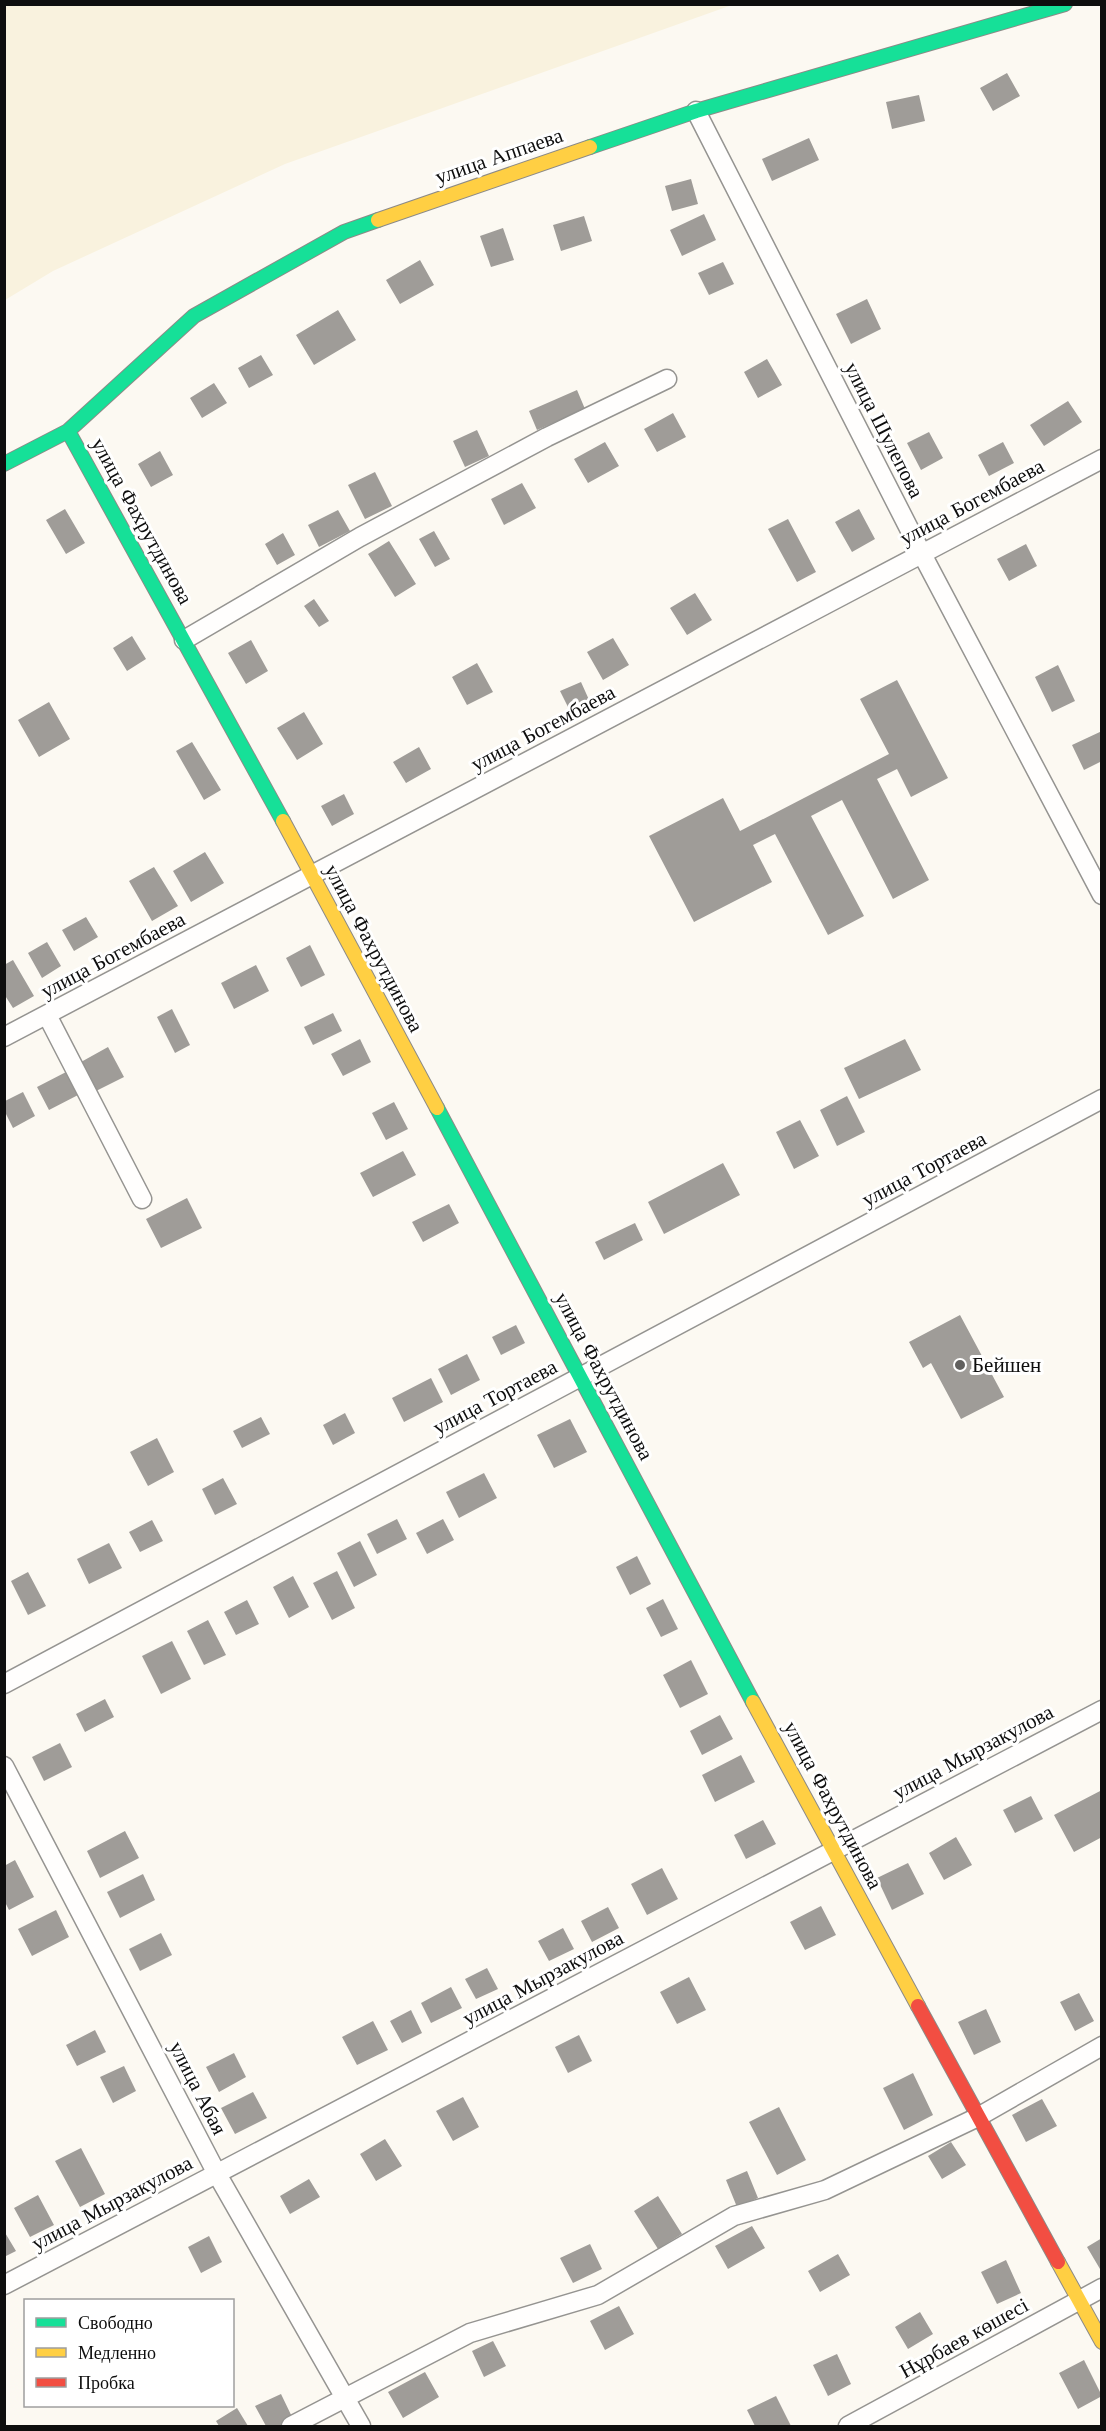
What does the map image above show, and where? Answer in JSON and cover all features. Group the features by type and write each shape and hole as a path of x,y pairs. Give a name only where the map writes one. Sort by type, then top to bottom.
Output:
{"street":[{"name":"улица Аппаева","path":"4,464 68,431 194,316 344,232 696,111 1065,4"},
{"name":"улица Шулепова","path":"696,111 922,554 1101,895"},
{"path":"184,640 391,521 547,437 667,379"},
{"name":"улица Фахрутдинова","path":"68,431 312,875 833,1851 1101,2342"},
{"name":"улица Богембаева","path":"4,1037 1101,459"},
{"path":"47,1015 142,1199"},
{"name":"улица Тортаева","path":"4,1683 1101,1099"},
{"name":"улица Мырзакулова","path":"4,2285 1101,1710"},
{"name":"улица Абая","path":"4,1766 217,2174 361,2427"},
{"path":"291,2427 470,2333 598,2295 734,2216 825,2190 978,2117 1101,2046"},
{"name":"Нұрбаев көшесі","path":"848,2427 1101,2288"}],"shaded area":[{"path":"4,5 732,5 285,164 53,271 5,300"}],"building":[{"path":"1007,73 1020,96 993,111 980,88"},
{"path":"919,95 925,121 892,129 886,102"},
{"path":"809,138 819,160 772,181 762,159"},
{"path":"691,179 698,204 672,211 665,186"},
{"path":"704,214 716,240 682,256 670,230"},
{"path":"584,216 592,241 561,251 553,225"},
{"path":"503,228 514,260 491,267 480,236"},
{"path":"420,260 434,285 400,304 386,280"},
{"path":"723,262 734,284 709,295 698,273"},
{"path":"867,299 881,329 851,344 836,314"},
{"path":"338,310 356,340 314,365 296,335"},
{"path":"261,355 273,375 249,388 238,368"},
{"path":"767,359 782,385 758,398 744,372"},
{"path":"214,383 227,403 202,418 190,398"},
{"path":"577,390 585,409 537,430 529,411"},
{"path":"1068,401 1082,422 1044,446 1030,425"},
{"path":"673,413 686,437 657,452 644,429"},
{"path":"477,430 489,456 465,467 453,441"},
{"path":"929,432 943,458 921,470 907,443"},
{"path":"605,442 619,466 588,483 574,459"},
{"path":"1003,442 1014,463 989,476 978,455"},
{"path":"160,451 173,475 151,487 138,464"},
{"path":"375,472 392,506 365,519 348,485"},
{"path":"522,483 536,508 504,525 491,499"},
{"path":"65,509 85,543 66,554 46,520"},
{"path":"859,509 875,539 852,552 835,522"},
{"path":"338,510 350,531 319,547 308,525"},
{"path":"788,519 816,572 797,582 768,529"},
{"path":"434,531 450,559 435,567 419,539"},
{"path":"283,533 295,555 277,565 265,544"},
{"path":"389,541 416,584 395,597 368,554"},
{"path":"1026,544 1037,566 1009,581 997,559"},
{"path":"695,593 712,620 687,635 670,608"},
{"path":"314,599 329,621 319,627 304,606"},
{"path":"132,636 146,659 127,671 113,648"},
{"path":"613,638 629,665 603,680 587,652"},
{"path":"251,640 268,671 246,684 228,653"},
{"path":"477,663 493,692 467,705 452,677"},
{"path":"1058,665 1075,701 1052,712 1035,677"},
{"path":"897,680 948,778 911,797 897,769 877,779 929,880 893,899 842,800 811,816 864,916 828,935 775,834 753,845 772,882 694,922 649,836 723,798 740,831 889,754 860,699"},
{"path":"581,682 590,702 570,711 560,691"},
{"path":"49,702 70,739 39,757 18,720"},
{"path":"304,712 323,744 297,760 277,728"},
{"path":"1102,731 1102,761 1084,770 1072,745"},
{"path":"192,742 221,790 204,800 176,751"},
{"path":"419,747 431,769 406,783 393,762"},
{"path":"344,794 354,814 332,826 321,806"},
{"path":"205,852 224,883 191,902 173,871"},
{"path":"154,867 178,906 152,921 129,881"},
{"path":"86,917 98,937 74,951 62,930"},
{"path":"47,942 61,966 42,978 28,953"},
{"path":"310,945 325,975 301,987 286,958"},
{"path":"13,960 34,996 13,1008 4,994 4,965"},
{"path":"256,965 269,991 234,1009 221,983"},
{"path":"172,1009 190,1045 175,1053 157,1017"},
{"path":"333,1013 342,1031 313,1045 304,1027"},
{"path":"360,1039 371,1062 343,1076 331,1054"},
{"path":"905,1039 921,1070 859,1099 844,1068"},
{"path":"108,1047 124,1077 96,1091 81,1062"},
{"path":"68,1071 80,1094 49,1110 37,1087"},
{"path":"23,1092 35,1116 13,1128 5,1112 5,1101"},
{"path":"847,1096 865,1132 837,1146 820,1110"},
{"path":"394,1102 408,1129 386,1140 372,1113"},
{"path":"800,1120 819,1156 794,1169 776,1132"},
{"path":"403,1151 416,1175 373,1197 360,1173"},
{"path":"723,1163 740,1195 664,1234 648,1202"},
{"path":"187,1198 202,1228 161,1248 146,1219"},
{"path":"449,1204 459,1223 423,1242 412,1222"},
{"path":"635,1223 643,1240 604,1260 595,1242"},
{"name":"Бейшен","path":"960,1315 1004,1397 961,1419 931,1363 923,1368 909,1342"},
{"path":"516,1325 525,1343 501,1355 492,1337"},
{"path":"467,1354 480,1380 451,1395 438,1369"},
{"path":"431,1378 443,1402 404,1422 392,1398"},
{"path":"345,1413 355,1433 333,1445 323,1425"},
{"path":"261,1417 270,1434 242,1448 233,1431"},
{"path":"570,1419 587,1452 554,1468 537,1435"},
{"path":"157,1438 174,1472 148,1486 130,1452"},
{"path":"484,1473 497,1498 459,1518 446,1492"},
{"path":"223,1478 237,1504 215,1515 202,1489"},
{"path":"397,1519 407,1539 377,1554 367,1534"},
{"path":"443,1519 454,1540 427,1554 416,1533"},
{"path":"152,1520 163,1541 140,1552 129,1532"},
{"path":"360,1541 377,1575 354,1587 337,1553"},
{"path":"109,1543 122,1568 89,1584 77,1559"},
{"path":"637,1556 651,1584 630,1595 616,1567"},
{"path":"337,1571 355,1608 332,1620 313,1583"},
{"path":"28,1572 46,1606 28,1615 11,1581"},
{"path":"293,1576 309,1607 289,1618 273,1587"},
{"path":"663,1599 678,1629 661,1637 646,1608"},
{"path":"247,1600 259,1624 236,1635 224,1612"},
{"path":"208,1620 226,1655 204,1665 187,1631"},
{"path":"172,1641 191,1679 161,1694 142,1656"},
{"path":"691,1660 708,1694 680,1708 663,1675"},
{"path":"105,1699 114,1717 85,1732 76,1714"},
{"path":"720,1715 733,1739 702,1755 690,1731"},
{"path":"60,1743 72,1767 44,1781 32,1757"},
{"path":"741,1755 755,1782 715,1802 702,1775"},
{"path":"1102,1790 1102,1837 1074,1852 1054,1815"},
{"path":"1031,1796 1043,1819 1015,1833 1003,1810"},
{"path":"763,1820 776,1844 746,1859 734,1835"},
{"path":"125,1831 139,1858 100,1878 87,1851"},
{"path":"956,1837 972,1865 944,1880 929,1853"},
{"path":"15,1860 34,1897 9,1910 4,1900 4,1866"},
{"path":"908,1863 924,1894 892,1910 877,1878"},
{"path":"662,1868 678,1899 647,1915 631,1884"},
{"path":"143,1874 155,1900 120,1918 107,1892"},
{"path":"821,1906 836,1935 805,1950 790,1922"},
{"path":"608,1907 619,1928 592,1942 581,1921"},
{"path":"56,1910 69,1937 32,1956 18,1929"},
{"path":"563,1928 574,1949 549,1961 538,1941"},
{"path":"161,1933 172,1955 140,1971 129,1949"},
{"path":"487,1968 498,1989 476,1999 465,1979"},
{"path":"689,1977 706,2010 677,2024 660,1992"},
{"path":"451,1987 462,2008 431,2023 421,2003"},
{"path":"1079,1993 1094,2021 1075,2031 1060,2002"},
{"path":"986,2009 1001,2042 974,2055 958,2022"},
{"path":"411,2010 422,2033 402,2043 390,2021"},
{"path":"373,2021 388,2050 357,2065 342,2037"},
{"path":"95,2030 106,2052 77,2066 66,2045"},
{"path":"579,2035 592,2061 568,2073 555,2047"},
{"path":"234,2053 246,2077 219,2092 206,2067"},
{"path":"124,2066 136,2091 113,2103 100,2077"},
{"path":"913,2073 933,2115 904,2130 883,2088"},
{"path":"253,2092 267,2118 235,2134 221,2108"},
{"path":"463,2097 479,2127 453,2141 436,2111"},
{"path":"1042,2099 1057,2126 1026,2142 1012,2115"},
{"path":"779,2107 806,2160 777,2175 749,2122"},
{"path":"385,2139 402,2166 376,2181 360,2154"},
{"path":"951,2142 966,2165 942,2179 928,2156"},
{"path":"81,2148 105,2194 80,2207 55,2161"},
{"path":"747,2171 758,2198 737,2207 726,2180"},
{"path":"309,2179 320,2197 290,2214 280,2196"},
{"path":"38,2195 54,2225 30,2237 14,2208"},
{"path":"658,2196 682,2234 658,2249 634,2211"},
{"path":"752,2226 765,2248 728,2269 715,2246"},
{"path":"4,2231 16,2251 4,2257"},
{"path":"209,2236 222,2262 201,2273 188,2247"},
{"path":"1102,2238 1102,2268 1100,2269 1087,2247"},
{"path":"590,2244 602,2269 573,2283 560,2258"},
{"path":"838,2254 850,2275 820,2292 808,2271"},
{"path":"1006,2260 1021,2293 997,2304 981,2272"},
{"path":"619,2306 634,2334 605,2350 590,2321"},
{"path":"920,2312 933,2334 908,2349 895,2327"},
{"path":"493,2341 506,2366 484,2377 472,2351"},
{"path":"837,2354 851,2384 828,2396 813,2365"},
{"path":"1084,2360 1102,2396 1078,2409 1059,2373"},
{"path":"425,2372 439,2397 403,2418 388,2392"},
{"path":"281,2394 294,2421 282,2426 266,2426 255,2406"},
{"path":"776,2396 791,2426 755,2426 747,2410"},
{"path":"237,2408 248,2426 219,2426 216,2421"}],"traffic: fast":[{"path":"590,147 696,111 1065,4"},
{"path":"4,464 68,431 194,316 344,232 378,220"},
{"path":"68,431 283,821"},
{"path":"437,1108 753,1702"}],"traffic: slow":[{"path":"378,220 590,147"},
{"path":"283,821 437,1108"},
{"path":"753,1702 918,2006"},
{"path":"1058,2262 1102,2342"}],"traffic: jam":[{"path":"918,2006 1058,2262"}],"place":[{"name":"Бейшен","path":"960,1365"}]}
